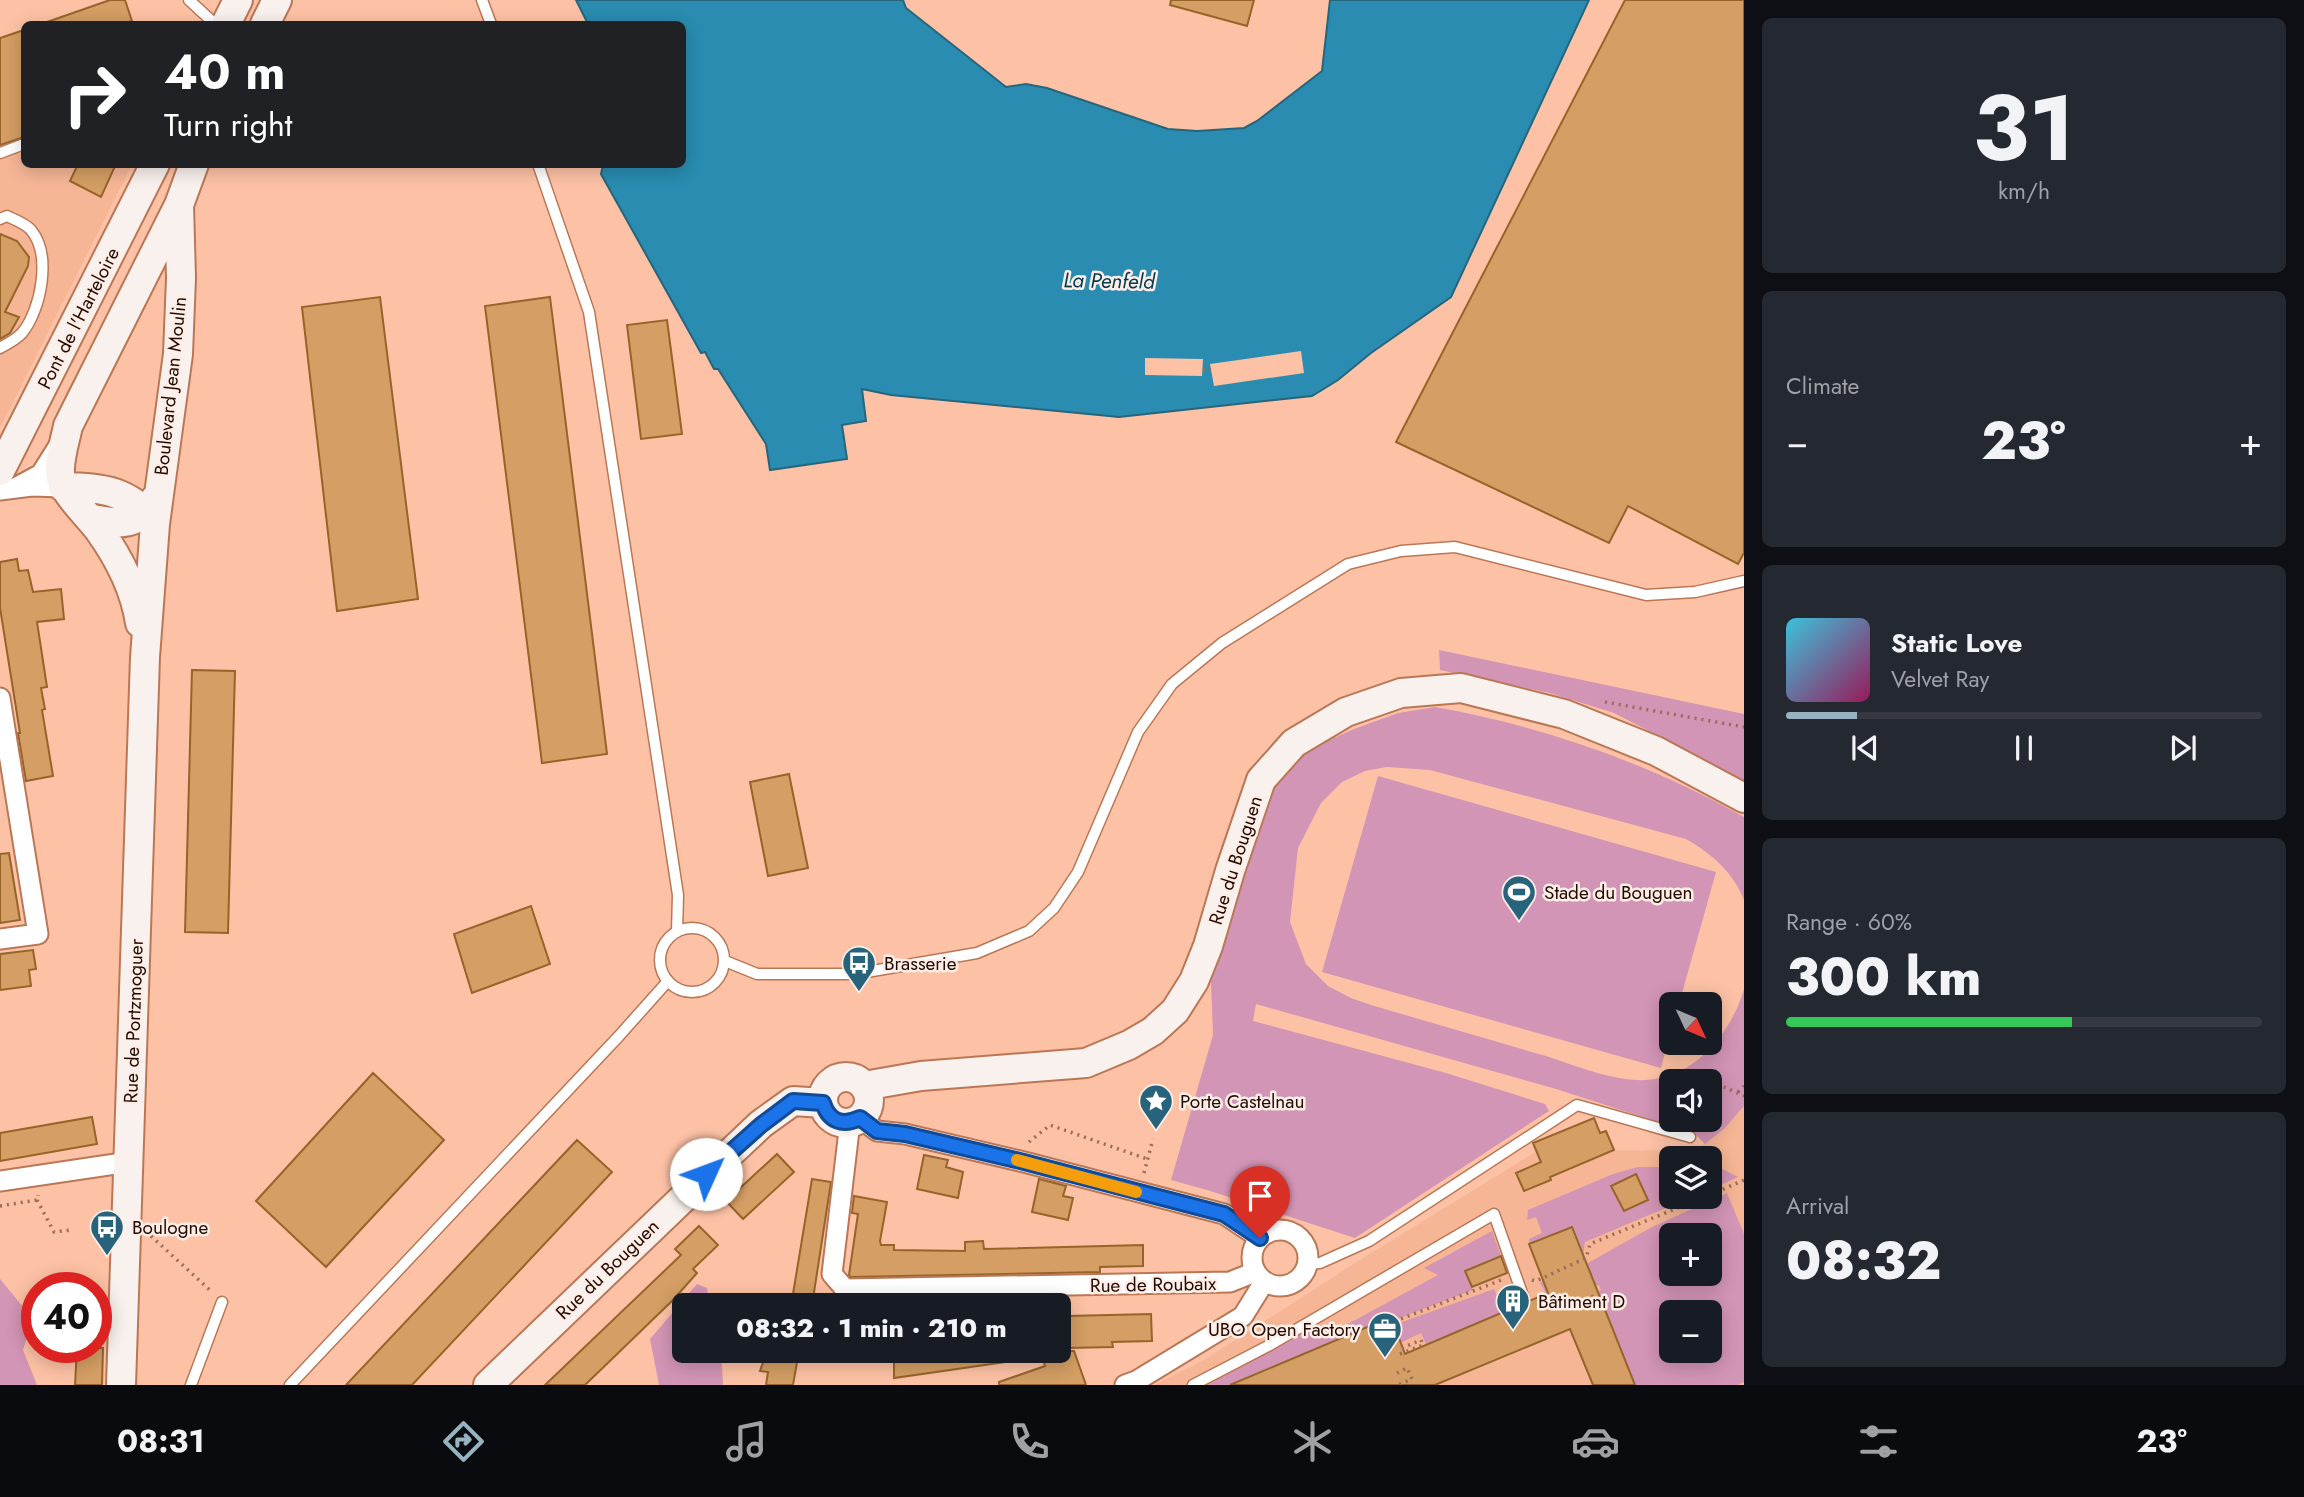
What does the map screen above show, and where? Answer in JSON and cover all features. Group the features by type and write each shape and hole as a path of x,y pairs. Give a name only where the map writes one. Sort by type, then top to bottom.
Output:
{"street":[{"path":"228,21 238,0"},
{"path":"266,21 277,0"},
{"name":"Pont de l'Harteloire","path":"5,483 153,168"},
{"name":"Boulevard Jean Moulin","path":"63,486 60,474 68,426 179,205 188,168"},
{"name":"Boulevard Jean Moulin","path":"154,510 168,441 178,354 181,278 179,205"},
{"path":"5,483 41,474 68,426"},
{"path":"5,483 97,489 112,492 154,510"},
{"name":"Rue de Portzmoguer","path":"63,486 92,519 120,562 132,590 145,657"},
{"path":"92,519 126,523 154,510"},
{"name":"Rue de Portzmoguer","path":"121,1385 145,657 154,510"},
{"name":"Rue du Bouguen","path":"864,1086 920,1076 1086,1063 1129,1045 1153,1031 1175,1011 1194,981 1208,946 1261,780 1294,743 1346,712 1401,693 1461,688 1564,714 1656,751 1744,798"},
{"path":"0,698 38,934 0,939"},
{"path":"855,1120 868,1107 864,1086 851,1078 836,1079 827,1087 823,1103 830,1116 840,1122 855,1120 877,1131 905,1134 1024,1162 1224,1214 1260,1238"},
{"name":"Rue du Bouguen","path":"488,1385 761,1125 793,1101 823,1103"},
{"name":"Rue de Roubaix","path":"855,1120 832,1274 845,1289 1230,1282 1259,1277"},
{"path":"0,1181 129,1162"},
{"path":"1280,1230 1295,1234 1307,1249 1307,1264 1304,1274 1297,1281 1288,1286 1273,1286 1259,1277 1251,1260 1252,1250 1260,1238 1280,1230"},
{"path":"1125,1385 1243,1316 1259,1277"}],"lane":[{"path":"189,0 212,21"},
{"path":"482,0 490,21"},
{"path":"0,153 21,145"},
{"path":"539,168 589,312 678,895 677,932"},
{"path":"0,219 7,216 31,230 43,264 41,289 30,320 21,335 0,348"},
{"path":"724,961 757,974 855,974 977,953 1029,932 1054,908 1078,872 1138,732 1172,684 1222,643 1348,564 1401,551 1455,547 1646,595 1695,592 1744,581"},
{"path":"688,928 709,933 718,940 724,961 723,971 717,981 698,992 687,992 668,981 660,960 668,939 688,928"},
{"path":"290,1385 668,981"},
{"path":"1307,1264 1320,1264 1369,1241 1577,1105 1690,1137"},
{"path":"1193,1385 1269,1345 1494,1214 1523,1296"},
{"path":"191,1385 222,1302"}],"path":[{"path":"1203,369 1211,370"},
{"path":"1722,1085 1744,1096"},
{"path":"1738,1092 1744,1086"},
{"path":"1027,1149 1029,1140 1050,1125 1147,1159 1153,1139"},
{"path":"1722,1190 1744,1180"},
{"path":"37,1200 54,1232 71,1230"},
{"path":"1388,1324 1513,1276 1536,1281 1586,1258 1590,1244 1675,1209"},
{"path":"149,1234 222,1302"},
{"path":"1400,1354 1423,1345 1421,1340 1402,1348"},
{"path":"1396,1373 1407,1368 1412,1379 1397,1385"}],"shaded area":[{"path":"0,82 5,89 21,82 21,168 130,168 0,428"},
{"path":"1439,650 1744,714 1744,780 1614,713 1550,693 1440,670"},
{"path":"1435,707 1475,715 1555,736 1633,763 1744,817 1744,900 1721,865 1686,839 1430,770 1387,767 1365,771 1342,782 1321,803 1298,848 1290,922 1306,964 1328,986 1371,1005 1600,1074 1642,1080 1659,1078 1659,1122 1556,1089 1256,1004 1253,1021 1446,1073 1545,1104 1549,1111 1355,1238 1171,1180 1213,1035 1211,982 1265,805 1281,777 1309,749 1398,713"},
{"name":"Stade du Bouguen","path":"1378,776 1716,872 1682,992 1659,992 1659,1055 1664,1055 1661,1068 1322,972"},
{"path":"1744,989 1744,1106 1722,1131 1722,1069 1684,1069 1703,1055 1722,1055 1722,1034"},
{"path":"1744,1106 1744,1385 1154,1385 1204,1360 1537,1151 1659,1150 1659,1209 1722,1209 1722,1146 1700,1146 1722,1131"},
{"path":"1689,1132 1720,1132 1705,1144"},
{"path":"1638,1167 1659,1167 1659,1209 1663,1209 1585,1242 1583,1255 1572,1228 1529,1244 1529,1239 1542,1233 1536,1217 1527,1220 1528,1210 1613,1174"},
{"path":"1722,1169 1738,1177 1722,1184"},
{"path":"1727,1193 1744,1234 1744,1382 1737,1385 1635,1385 1598,1292 1601,1290 1599,1285 1596,1286 1592,1275 1546,1294 1540,1282 1588,1263 1659,1224 1659,1286 1722,1286 1722,1223 1661,1223 1692,1209 1722,1209 1722,1195"},
{"path":"1492,1231 1501,1256 1465,1271 1473,1290 1392,1321 1390,1318 1229,1385 1208,1385 1318,1325 1335,1331 1438,1275 1424,1268"},
{"path":"0,1279 21,1304 21,1363 28,1363 37,1385 0,1385"},
{"path":"697,1284 707,1288 708,1293 689,1293"},
{"path":"1494,1289 1504,1312 1427,1346 1421,1333 1400,1343 1394,1325"},
{"path":"672,1313 672,1363 721,1363 723,1385 659,1385 650,1339"}],"water":[{"name":"La Penfeld","path":"576,0 903,0 906,8 1006,87 1026,84 1047,88 1168,129 1197,131 1244,128 1322,71 1330,0 1589,0 1451,297 1312,396 1119,417 891,395 862,389 866,421 842,425 847,459 770,470 766,444 718,369 714,369 705,352 701,353 601,174 602,168 686,168 686,21 586,21"}],"pier":[{"path":"1301,351 1304,373 1214,386 1210,364"},
{"path":"1145,358 1203,359 1202,376 1145,375"}],"building":[{"path":"110,0 125,0 132,21 50,21"},
{"path":"1171,0 1254,0 1247,26 1170,5"},
{"path":"1625,0 1744,0 1744,553 1738,564 1628,506 1609,543 1396,442"},
{"path":"21,31 21,138 0,145 0,38"},
{"path":"76,168 114,168 101,197 70,181"},
{"path":"0,234 17,241 29,257 28,266 5,312 19,317 10,333 0,339"},
{"path":"380,297 418,599 337,611 302,307"},
{"path":"550,297 607,754 542,763 485,306"},
{"path":"667,320 682,434 641,439 627,325"},
{"path":"17,559 19,571 28,570 33,592 61,589 64,619 37,622 47,687 41,688 45,709 42,710 53,776 26,781 0,608 0,562"},
{"path":"192,670 235,671 228,933 185,932"},
{"path":"789,774 808,868 768,876 750,782"},
{"path":"9,853 20,920 0,923 0,854"},
{"path":"531,906 550,964 472,993 454,934"},
{"path":"33,950 36,969 29,970 31,986 0,990 0,954"},
{"path":"373,1073 444,1140 326,1267 256,1201"},
{"path":"92,1117 97,1144 0,1161 0,1133"},
{"path":"1594,1118 1600,1133 1606,1131 1614,1150 1524,1191 1516,1173 1541,1162 1533,1143"},
{"path":"577,1140 612,1172 412,1385 346,1385"},
{"path":"777,1154 794,1172 743,1219 726,1201"},
{"path":"924,1155 948,1160 946,1167 963,1172 958,1198 917,1189"},
{"path":"1636,1174 1648,1200 1624,1211 1611,1186"},
{"path":"812,1179 831,1182 814,1293 793,1293"},
{"path":"1039,1179 1066,1186 1063,1196 1073,1198 1068,1220 1032,1212"},
{"path":"854,1196 887,1202 880,1241 881,1245 894,1245 894,1250 965,1251 965,1242 983,1241 984,1249 1143,1245 1143,1266 1100,1267 1100,1272 850,1277 858,1214 852,1213"},
{"path":"699,1226 718,1245 693,1269 697,1273 679,1293 672,1293 672,1301 585,1385 545,1385 681,1255 675,1249"},
{"name":"Bâtiment D","path":"1572,1227 1635,1385 1593,1385 1570,1329 1435,1385 1230,1385 1391,1317 1405,1354 1548,1293 1529,1244"},
{"path":"1501,1256 1507,1273 1472,1287 1465,1271"},
{"path":"1151,1314 1152,1341 1112,1342 1113,1347 1071,1348 1071,1316"},
{"path":"1071,1351 1074,1351 1086,1385 999,1385 999,1382 1045,1366 1044,1363 1071,1363"},
{"path":"76,1363 103,1363 102,1385 75,1385"},
{"path":"763,1363 797,1363 793,1385 766,1385 768,1372 760,1371"},
{"path":"894,1363 999,1363 894,1378"}],"slow traffic":[{"path":"1017,1160 1136,1192"}],"place":[{"name":"Stade du Bouguen","path":"1519,922"},
{"name":"Brasserie","path":"859,993"},
{"name":"Porte Castelnau","path":"1156,1131"},
{"name":"Boulogne","path":"107,1257"},
{"name":"Bâtiment D","path":"1513,1331"},
{"name":"UBO Open Factory","path":"1385,1359"}],"route":[{"path":"706,1174 761,1125 793,1101 823,1103 825,1111 836,1121 850,1122 860,1118 877,1131 905,1134 1024,1162 1224,1214 1260,1238"}]}
